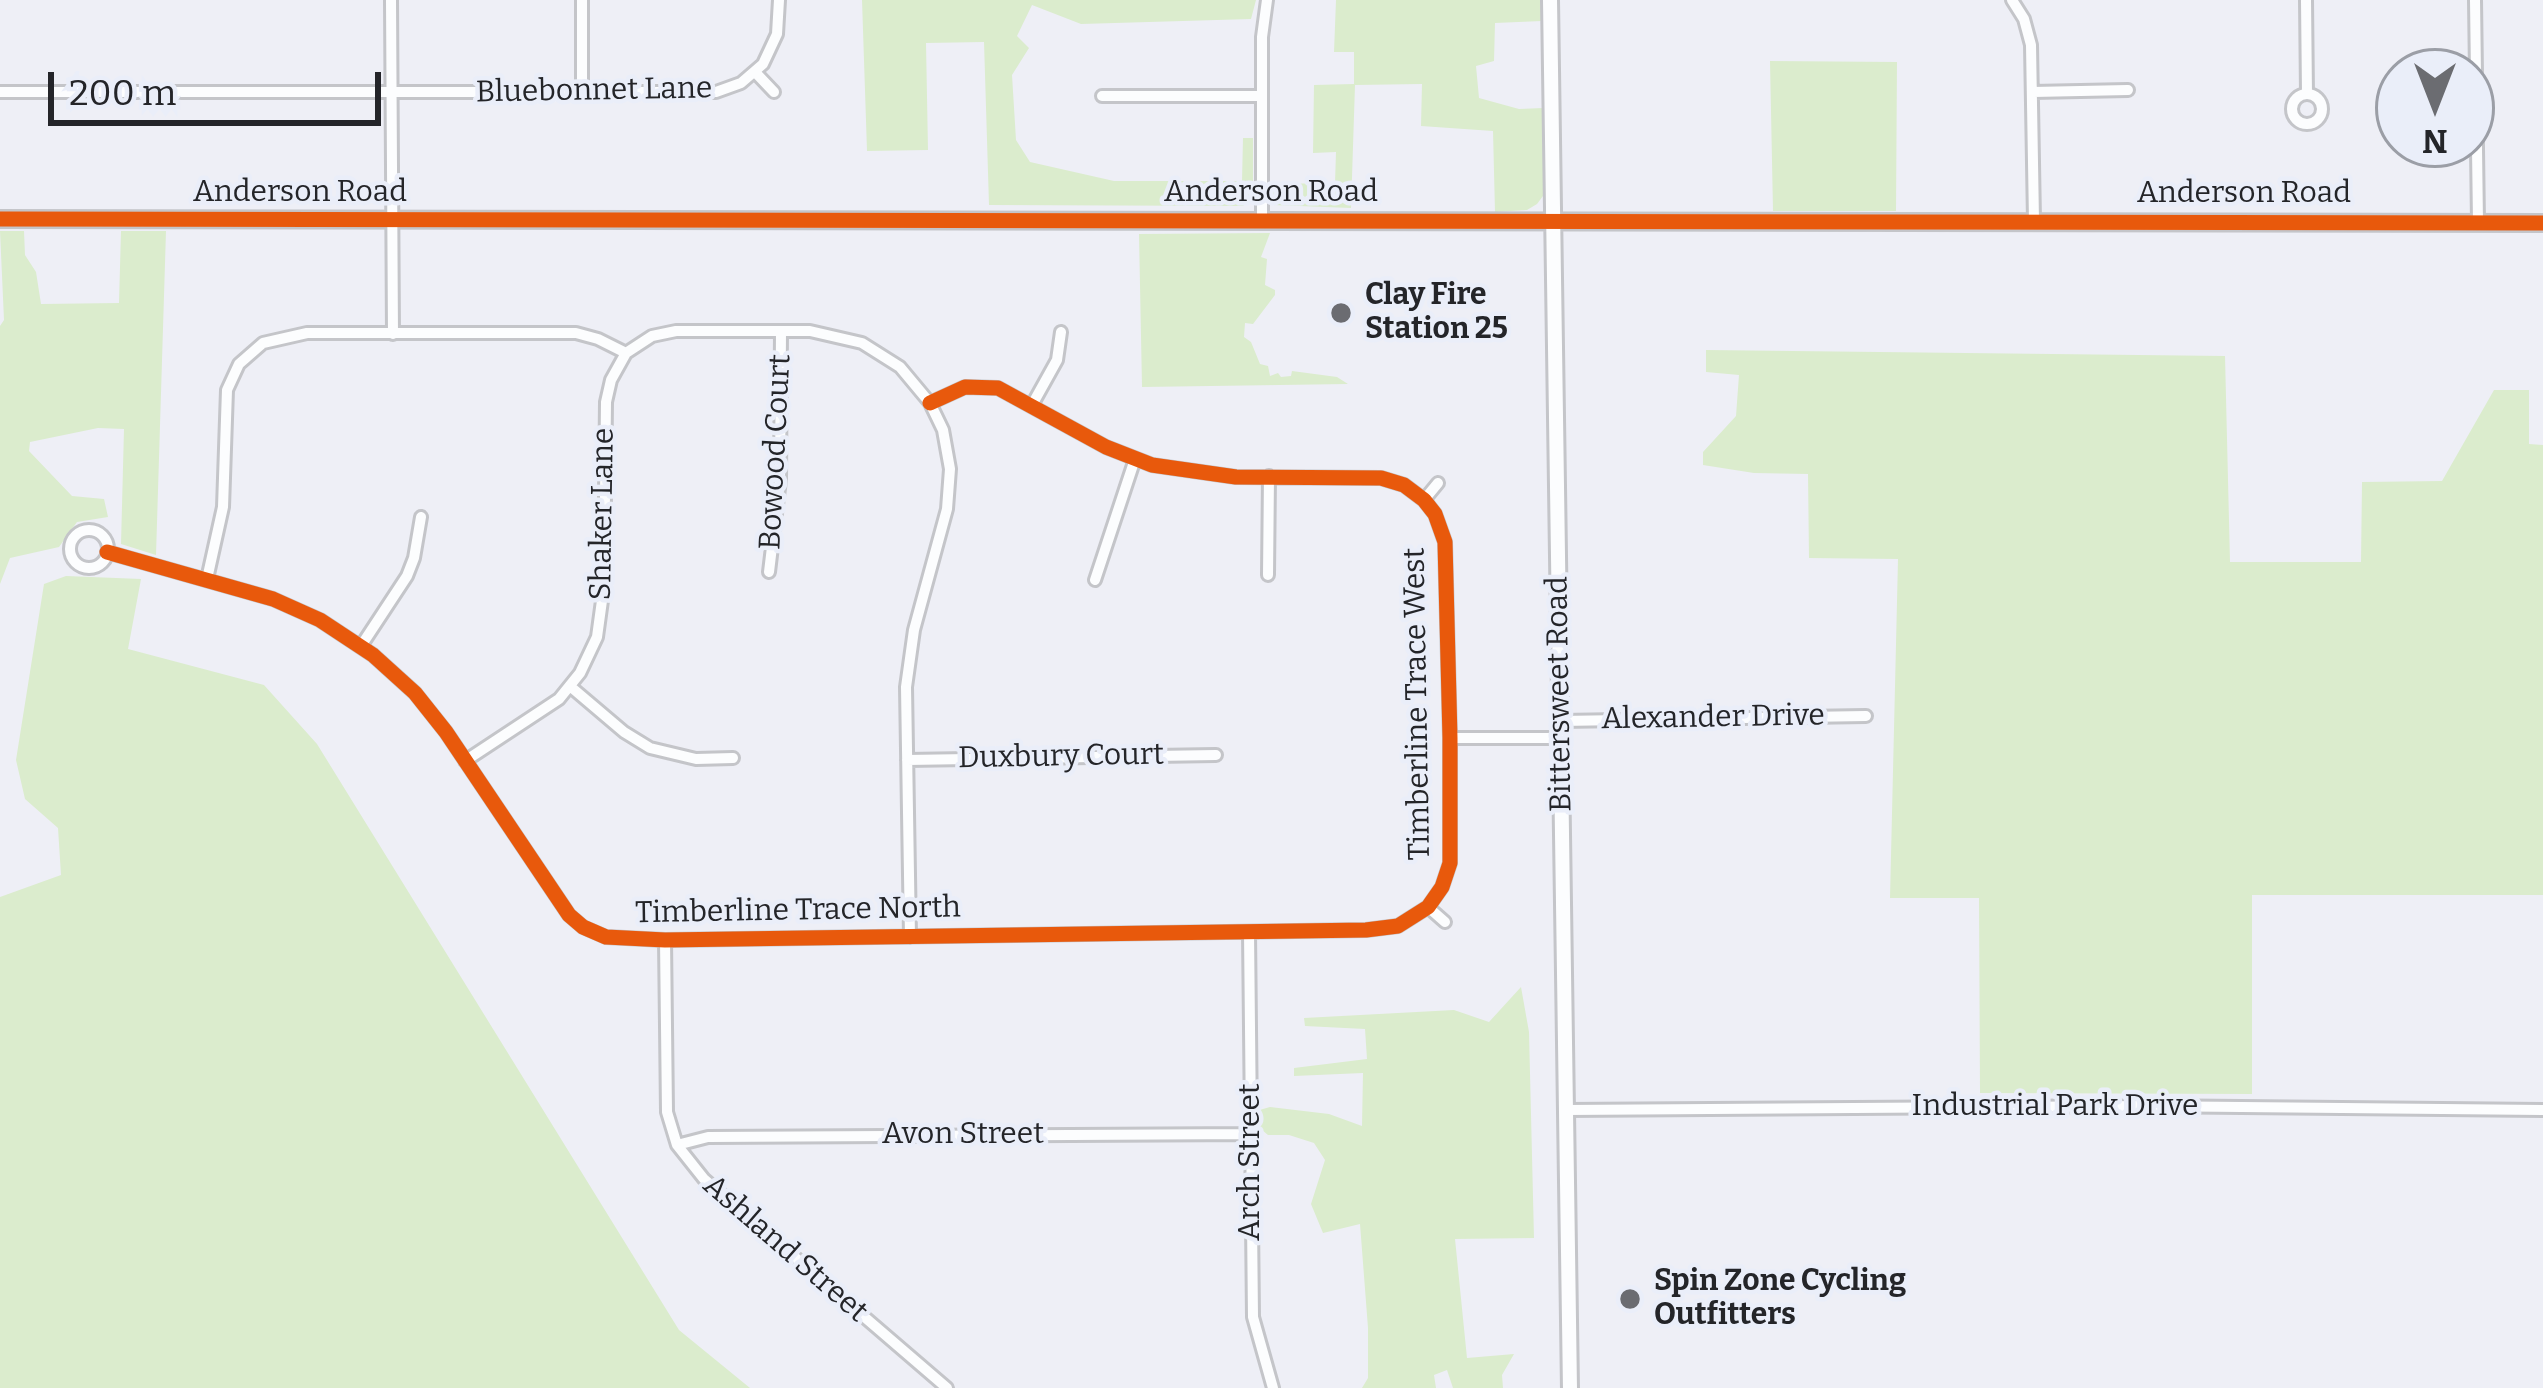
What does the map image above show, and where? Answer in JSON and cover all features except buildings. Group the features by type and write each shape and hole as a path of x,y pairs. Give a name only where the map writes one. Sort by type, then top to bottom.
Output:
{"street":[{"path":"391,0 393,334"},
{"path":"582,0 582,93"},
{"path":"774,92 753,74 775,41 779,0"},
{"path":"1262,220 1262,37 1267,0"},
{"name":"Bittersweet Road","path":"1550,0 1570,1388"},
{"path":"2012,0 2027,29 2033,92 2034,220"},
{"path":"2306,0 2308,94"},
{"path":"2475,0 2478,222"},
{"name":"Bluebonnet Lane","path":"0,92 716,92 753,74"},
{"path":"2033,92 2128,90"},
{"path":"2308,94 2318,98 2323,108 2311,124 2299,122 2292,111 2296,99 2308,94"},
{"path":"1102,96 1262,96"},
{"name":"Anderson Road","path":"0,219 2543,223"},
{"path":"207,579 223,507 224,403 243,360 272,339 293,334 576,333 626,353 663,333 782,331 836,334 874,349 900,367 930,403 943,430 950,484 911,643 906,687 910,937"},
{"name":"Bowood Court","path":"769,572 780,480 782,331"},
{"path":"1032,405 1057,360 1061,332"},
{"path":"234,343 243,360"},
{"name":"Shaker Lane","path":"465,760 534,718 571,687 590,653 603,610 605,402 626,353"},
{"path":"930,403 957,389 982,386 1008,391 1135,459 1187,472 1382,478 1404,485 1424,500 1438,483"},
{"path":"1095,580 1135,459"},
{"path":"1268,575 1269,476"},
{"name":"Timberline Trace West","path":"1424,500 1445,542 1450,739 1450,863 1428,907"},
{"path":"361,646 407,576 421,517"},
{"name":"Timberline Trace North","path":"107,552 295,607 361,646 415,693 574,920 593,933 615,939 1385,929 1428,907"},
{"path":"571,687 650,748 676,757 733,758"},
{"name":"Alexander Drive","path":"1561,721 1866,716"},
{"path":"1450,739 1561,738"},
{"name":"Duxbury Court","path":"907,760 1216,754"},
{"path":"1428,907 1445,922"},
{"name":"Arch Street","path":"1249,932 1253,1317 1273,1388"},
{"path":"665,940 667,1112 677,1145"},
{"name":"Industrial Park Drive","path":"1566,1110 2124,1106 2543,1110"},
{"name":"Avon Street","path":"677,1145 708,1137 1252,1134"},
{"name":"Ashland Street","path":"677,1145 704,1180 947,1388"}],"green space":[{"path":"862,0 1256,0 1251,19 1081,24 1032,5 1017,36 1029,48 1012,75 1016,140 1030,162 1114,181 1242,181 1243,138 1253,138 1253,199 1243,206 989,205 984,42 926,43 928,150 867,151"},
{"path":"1336,0 1542,0 1542,21 1495,23 1494,61 1476,66 1479,98 1519,109 1543,108 1543,196 1537,204 1527,210 1495,212 1493,131 1421,126 1422,84 1355,85 1351,208 1273,205 1273,184 1335,183 1336,152 1313,153 1314,85 1354,84 1354,52 1334,52"},
{"path":"1770,61 1897,62 1896,211 1773,211"},
{"path":"0,231 24,231 25,255 36,272 41,304 119,303 121,231 166,231 156,555 121,544 124,429 98,428 30,442 29,451 72,496 104,499 108,517 77,522 59,547 10,558 0,584 0,326 4,320"},
{"path":"1270,233 1261,257 1267,259 1265,285 1275,295 1253,324 1245,323 1244,337 1260,364 1268,366 1270,376 1291,376 1292,371 1337,377 1348,384 1142,387 1139,234"},
{"path":"1706,350 2225,356 2230,562 2361,562 2362,482 2442,481 2494,390 2529,390 2529,444 2543,445 2543,895 2252,895 2252,1094 1980,1093 1979,898 1890,898 1898,559 1809,558 1808,474 1754,473 1703,465 1703,452 1736,416 1739,375 1706,372"},
{"path":"66,576 141,579 128,649 264,685 317,744 679,1330 750,1388 0,1388 0,897 61,875 58,828 25,799 16,760 44,584"},
{"path":"1521,987 1529,1032 1534,1238 1455,1239 1467,1358 1514,1354 1502,1375 1503,1388 1453,1388 1447,1370 1434,1375 1436,1388 1362,1388 1368,1378 1368,1328 1360,1224 1323,1233 1311,1204 1325,1160 1314,1143 1268,1135 1256,1125 1256,1111 1270,1107 1329,1114 1362,1126 1363,1073 1294,1076 1294,1068 1367,1059 1365,1029 1305,1026 1304,1018 1454,1010 1489,1022"}],"cycle path":[{"path":"0,219 2543,223"},
{"path":"107,552 273,599 320,620 373,655 415,693 446,732 569,915 606,937 1366,930 1398,926 1428,907 1450,863 1450,738 1445,542 1424,500 1404,485 1381,478 1236,477 1152,465 1106,447 998,388 965,387 930,403"}],"place":[{"name":"Clay Fire Station 25","path":"1341,313"},
{"name":"Spin Zone Cycling Outfitters","path":"1630,1299"}]}
